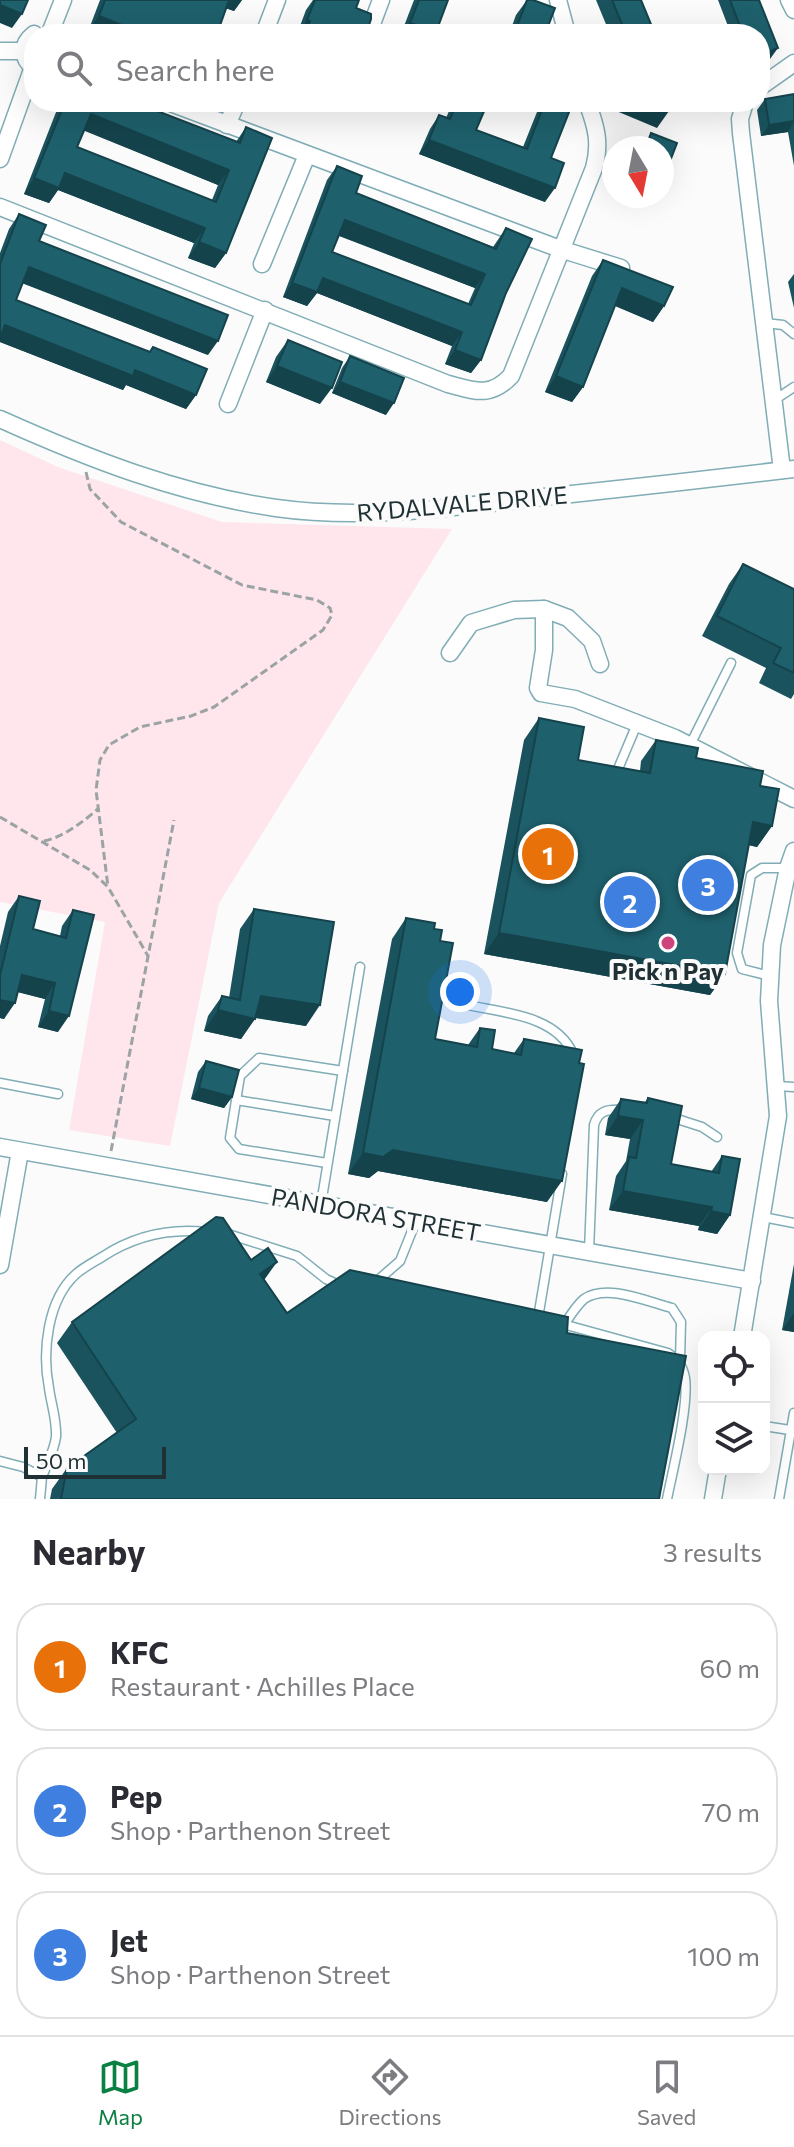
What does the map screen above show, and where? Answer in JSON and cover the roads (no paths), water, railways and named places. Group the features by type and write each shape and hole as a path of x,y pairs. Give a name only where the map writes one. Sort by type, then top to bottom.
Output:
{"street":[{"path":"55,24 63,0"},
{"path":"268,24 277,0"},
{"path":"372,24 381,0"},
{"path":"558,0 564,24"},
{"path":"789,0 794,10"},
{"path":"0,51 24,51"},
{"path":"770,80 794,63"},
{"path":"0,159 24,93"},
{"path":"194,112 560,249 632,271"},
{"path":"227,125 233,112"},
{"path":"0,207 448,384 473,391 490,391 511,376 598,155 597,127 591,112"},
{"path":"742,112 741,133 773,401 788,470"},
{"path":"262,264 307,155"},
{"path":"228,404 265,310"},
{"name":"RYDALVALE DRIVE","path":"0,419 86,457 190,491 276,508 350,513 430,510 788,470"},
{"path":"544,609 544,650 538,688 541,693 575,699 637,724 794,799"},
{"path":"450,653 471,623 514,610 544,609 568,618 592,641 600,664"},
{"path":"743,1331 778,1116 769,1001 770,976 772,945 782,915 788,868 794,851"},
{"name":"PANDORA STREET","path":"0,1147 752,1281"},
{"path":"0,1265 20,1151"},
{"path":"713,1499 717,1475"}],"lane":[{"path":"765,323 783,325 794,334"},
{"path":"773,401 794,387"},
{"path":"679,744 731,663"},
{"path":"618,769 637,724"},
{"path":"770,976 742,969 737,953 751,875 762,868 788,868"},
{"path":"321,1204 360,967"},
{"path":"463,1004 547,1023 568,1044 576,1063"},
{"path":"327,1163 239,1149 230,1138 240,1076 259,1058 343,1071"},
{"path":"0,1083 58,1094"},
{"path":"775,1086 794,1087"},
{"path":"236,1100 335,1116"},
{"path":"589,1252 591,1160 596,1118 608,1109 630,1111"},
{"path":"656,1115 687,1121 717,1137"},
{"path":"538,1318 563,1169"},
{"path":"763,1217 794,1223"},
{"path":"365,1286 384,1278 400,1261 416,1221"},
{"path":"40,1499 42,1477 54,1449 56,1433 46,1366 47,1340 58,1298 75,1274 123,1243 150,1234 185,1229 227,1234 297,1256 326,1279 343,1286 354,1286"},
{"path":"564,1325 578,1305 595,1294 610,1293 672,1308 681,1322 680,1361 685,1379 683,1407 667,1499"},
{"path":"523,1314 668,1353 680,1361"},
{"path":"779,1499 794,1413"},
{"path":"770,1427 790,1430"},
{"path":"0,1461 23,1467 42,1477"}],"place":[{"name":"KFC","path":"548,854"},
{"name":"Jet","path":"708,885"},
{"name":"Pep","path":"630,902"},
{"name":"Pick n Pay","path":"668,943"}]}
